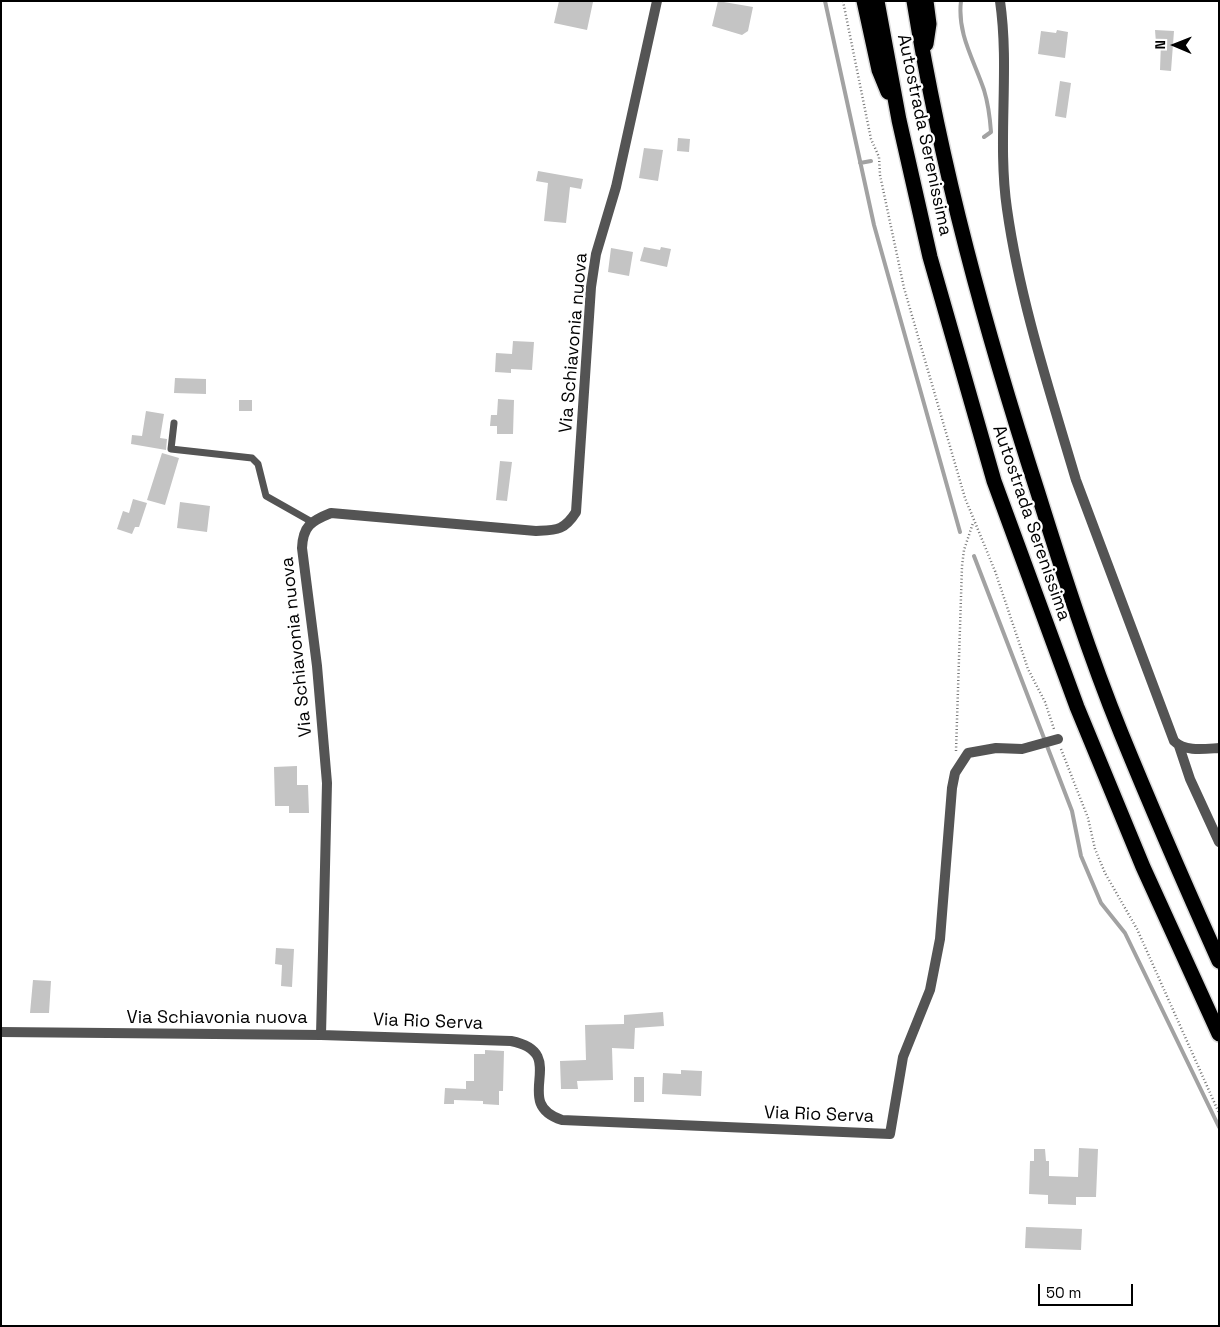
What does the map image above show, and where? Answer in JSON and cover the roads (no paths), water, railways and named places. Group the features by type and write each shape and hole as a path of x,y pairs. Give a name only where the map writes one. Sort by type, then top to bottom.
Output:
{"highway":[{"path":"864,1 879,70 899,120"},
{"name":"Autostrada Serenissima","path":"877,1 899,120 930,257 994,481 1080,716 1143,867 1219,1034"},
{"name":"Autostrada Serenissima","path":"914,1 938,133 980,303 1004,388 1072,601 1120,731 1219,961"},
{"path":"924,61 929,24 926,1"}],"street":[{"name":"Via Schiavonia nuova","path":"1,1032 321,1035 327,784 317,666 302,536 312,522 331,513 536,531 557,530 568,524 576,512 591,287 596,254 616,188 657,1"},
{"path":"1000,1 1005,47 1005,192 1023,289 1076,480 1174,741 1179,746 1188,749 1219,748"},
{"name":"Via Rio Serva","path":"321,1035 511,1041 526,1044 534,1050 540,1063 539,1095 541,1108 550,1116 562,1120 890,1134 902,1057 930,990 940,939 952,788 961,761 968,753 983,750 1022,749 1054,740"},
{"path":"1179,746 1190,779 1219,842"}],"lane":[{"path":"174,423 171,449 252,458 258,464 266,496 312,522"}],"waterway":[{"path":"825,1 874,225 960,532"},
{"path":"961,1 960,13 964,36 984,90 989,111 991,132 984,137"},
{"path":"860,163 871,161"},
{"path":"974,556 1072,811 1081,856 1101,903 1125,933 1219,1127"}]}
